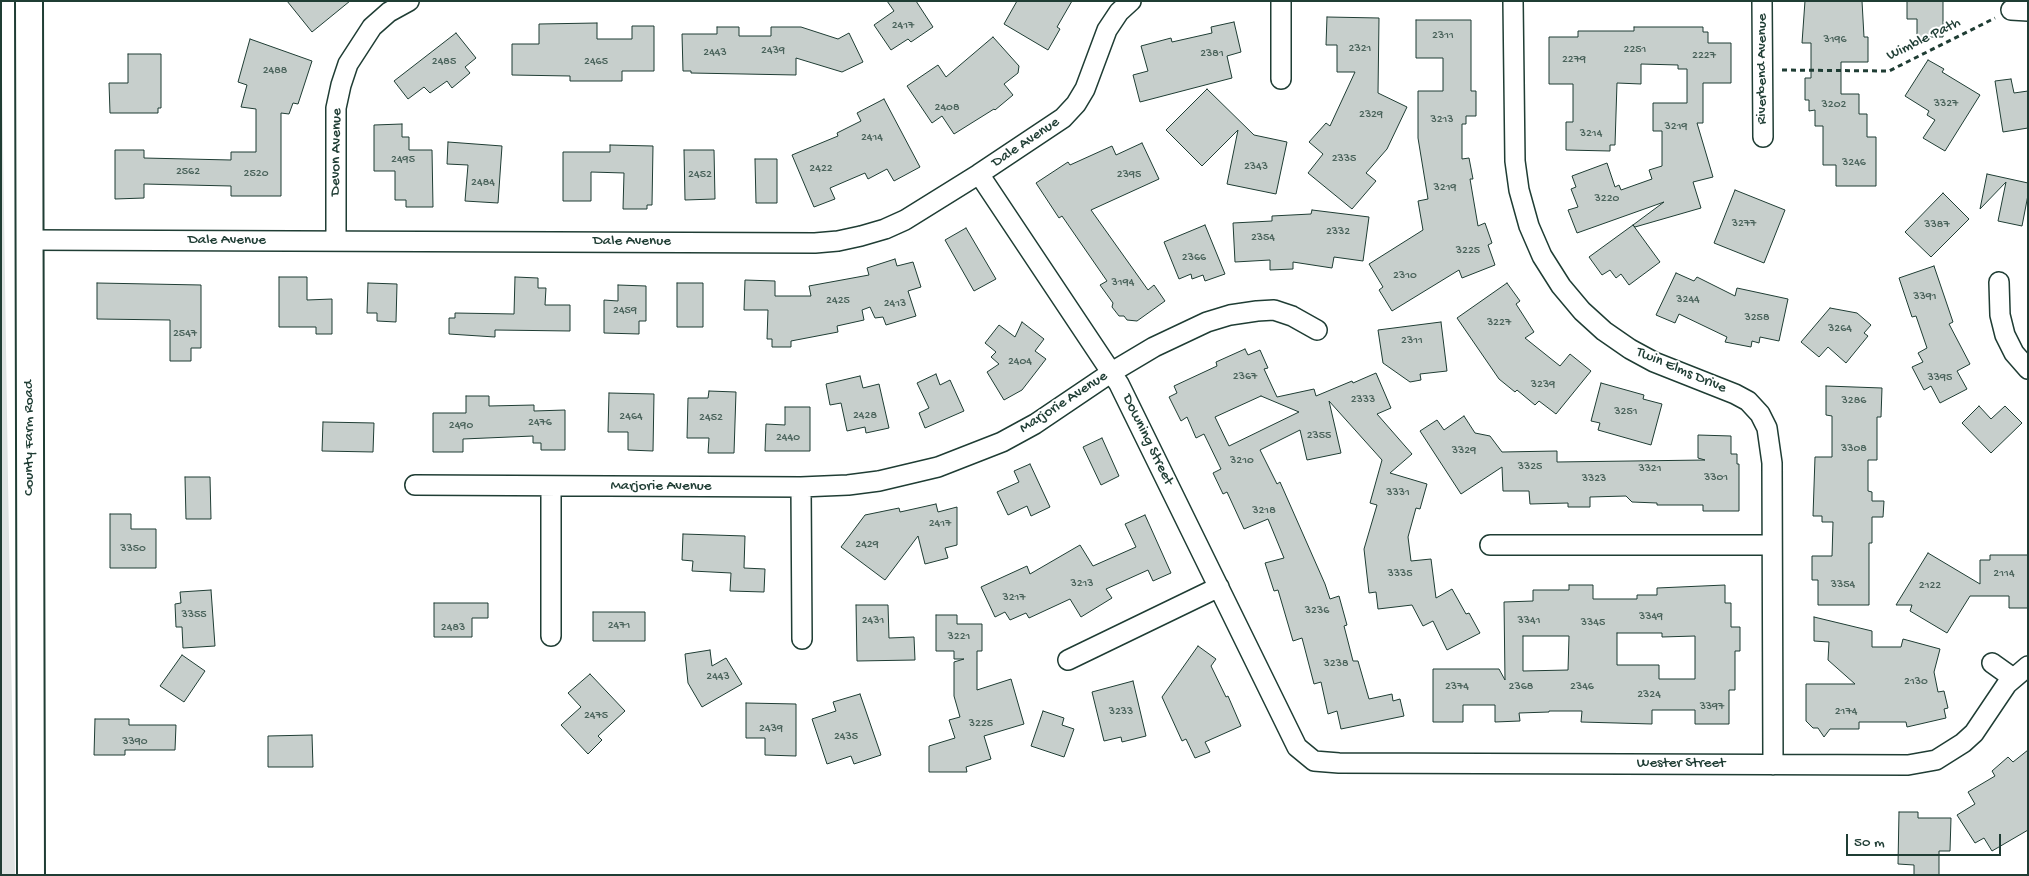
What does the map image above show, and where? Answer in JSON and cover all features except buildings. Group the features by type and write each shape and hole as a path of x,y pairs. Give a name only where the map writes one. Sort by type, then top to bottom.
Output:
{"street":[{"name":"County Farm Road","path":"29,1 30,875"},
{"name":"Devon Avenue","path":"336,241 336,108 341,85 348,64 372,27 389,12 409,1"},
{"name":"Dale Avenue","path":"30,240 838,241 885,229 905,220 1063,118 1076,104 1085,89 1107,30 1131,1"},
{"path":"1281,1 1281,79"},
{"name":"Twin Elms Drive","path":"1513,1 1515,161 1521,199 1529,226 1542,256 1560,286 1582,311 1604,331 1630,349 1654,362 1748,401 1760,414 1767,428 1771,445 1772,463 1773,764"},
{"name":"Riverbend Avenue","path":"1762,1 1763,136"},
{"name":"Downing Street","path":"979,174 1112,372 1126,397 1297,747"},
{"path":"1999,282 2000,315 2005,335 2014,353 2028,369"},
{"name":"Marjorie Avenue","path":"415,485 801,487 848,485 879,480 912,474 970,456 1002,442 1035,424 1112,372 1154,347 1186,331 1230,315 1274,310 1292,316 1317,330"},
{"path":"551,487 551,636"},
{"path":"801,487 802,639"},
{"path":"1490,545 1772,545"},
{"path":"1068,660 1219,587"},
{"path":"1992,663 2013,678"},
{"name":"Wester Street","path":"1297,747 1314,761 1339,764 1908,765 1936,760 1950,753 1974,733 1996,699 2013,678 2028,666"}],"path":[{"name":"Wimble Path","path":"1782,70 1889,71 2019,11"}],"shaded area":[{"path":"1,11 8,481 15,875 1,875"}]}
